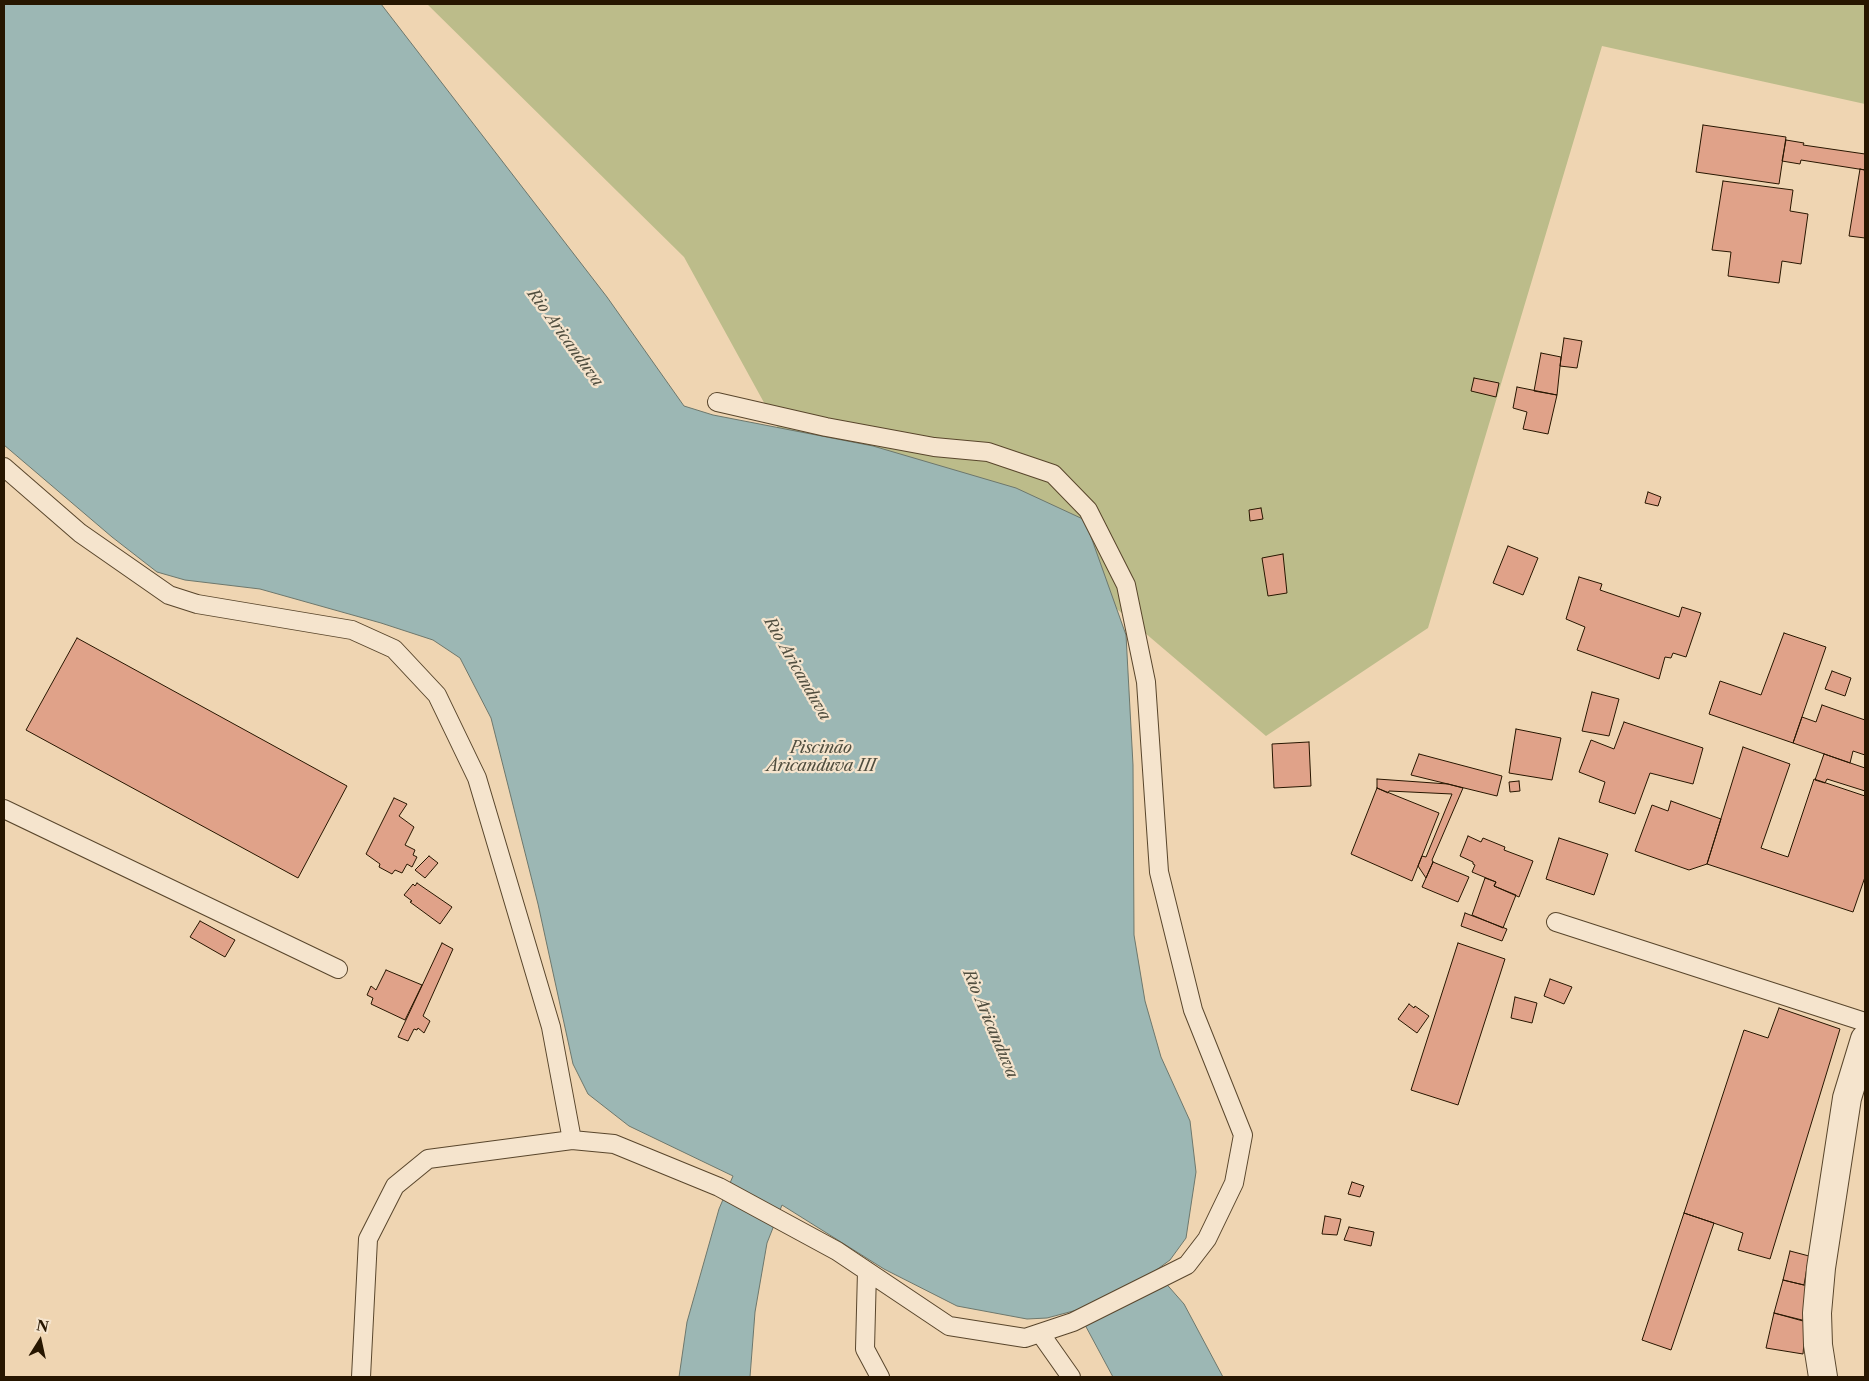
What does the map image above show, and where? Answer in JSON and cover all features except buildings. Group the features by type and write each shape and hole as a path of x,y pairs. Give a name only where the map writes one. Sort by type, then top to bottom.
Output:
{"street":[{"path":"1824,1377 1818,1345 1817,1321 1822,1268 1847,1098 1865,1039"}],"lane":[{"path":"361,1377 368,1239 395,1186 428,1159 572,1140 614,1144 719,1186 837,1250 949,1326 1025,1338 1073,1322 1187,1265 1207,1239 1234,1183 1243,1135 1193,1010 1159,872 1144,672 1126,585 1088,510 1053,474 988,452 934,447 826,427 717,402"},
{"path":"4,466 80,533 169,595 197,604 352,630 394,649 437,695 477,778 551,1027 572,1140"},
{"path":"4,809 338,969"},
{"path":"1556,922 1865,1022"},
{"path":"868,1271 865,1349 880,1377"},
{"path":"1040,1333 1071,1377"}],"green space":[{"path":"427,4 1865,4 1865,104 1602,46 1428,628 1266,736 1104,598 884,621 684,257"}],"water":[{"name":"Piscinão Aricanduva III","path":"4,4 381,4 607,297 684,406 713,415 873,446 1016,488 1085,520 1126,635 1133,765 1134,935 1145,1001 1161,1057 1190,1121 1196,1172 1186,1238 1170,1260 1155,1271 1184,1304 1223,1377 1113,1377 1077,1310 1047,1318 1027,1319 957,1306 884,1269 782,1205 767,1243 755,1312 750,1377 679,1377 687,1322 719,1209 733,1176 629,1126 588,1094 573,1064 538,904 491,718 460,658 433,640 381,623 260,589 185,580 157,572 112,537 4,445"}],"water label":[{"name":"Rio Aricanduva","path":"565,338"},
{"name":"Rio Aricanduva","path":"797,669"},
{"name":"Rio Aricanduva","path":"990,1024"}]}
